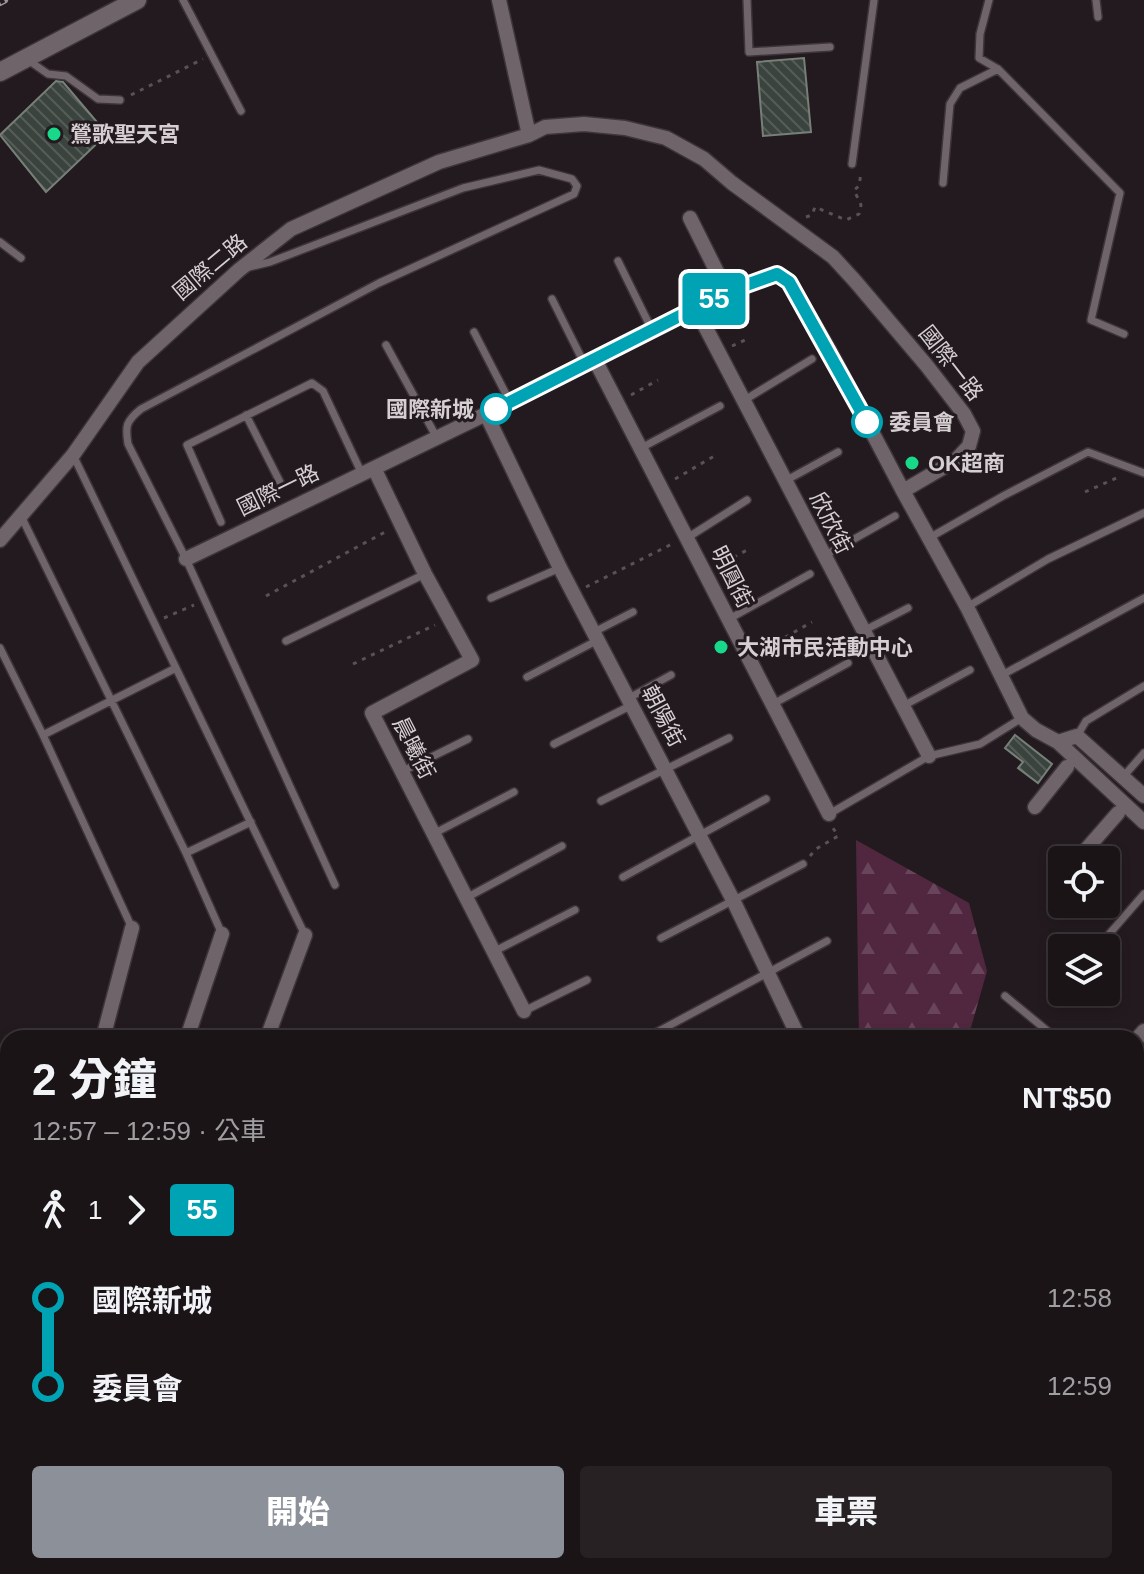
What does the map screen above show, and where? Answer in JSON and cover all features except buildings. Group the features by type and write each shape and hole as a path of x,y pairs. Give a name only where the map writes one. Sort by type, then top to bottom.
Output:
{"street":[{"path":"0,72 137,0"},
{"path":"499,0 529,135"},
{"name":"國際一路","path":"186,559 486,414 727,292 777,274 789,282 829,350 903,491 956,460 969,446 973,431 964,414 833,257 704,159 666,138 625,128 584,124 545,127 529,135"},
{"name":"國際二路","path":"0,540 73,455 138,362 239,270 291,229 439,162 529,135"},
{"path":"690,218 727,292"},
{"name":"欣欣街","path":"696,309 929,756"},
{"name":"明圓街","path":"589,362 618,404 829,814"},
{"name":"朝陽街","path":"486,414 560,568 701,836 795,1030"},
{"name":"晨曦街","path":"368,471 401,524 472,660 372,713 524,1011"},
{"path":"903,491 967,607 1022,718 1058,742 1144,822"},
{"path":"1058,742 1077,736 1144,796"},
{"path":"1035,807 1067,767"},
{"path":"1089,846 1118,813"},
{"path":"105,1030 132,928"},
{"path":"190,1030 222,934"},
{"path":"270,1030 305,935"}],"lane":[{"path":"183,0 241,111"},
{"path":"747,0 749,52 830,47"},
{"path":"852,164 874,0"},
{"path":"989,0 980,34 979,58 998,69 1120,193 1091,320 1124,334"},
{"path":"1096,0 1098,17"},
{"path":"26,58 48,74 66,76 98,99 120,100"},
{"path":"943,183 950,104 960,88 998,69"},
{"path":"239,270 270,262 463,188 539,170 572,179 577,186 574,194 366,290 141,409 125,426 128,444 186,559 335,885"},
{"path":"0,242 21,258"},
{"path":"618,261 652,330"},
{"path":"552,299 589,362"},
{"path":"474,332 510,402"},
{"path":"386,345 437,438"},
{"path":"743,401 812,359"},
{"path":"221,522 187,445 312,383 323,391 368,471"},
{"path":"641,448 720,406"},
{"path":"246,415 281,484"},
{"path":"785,481 838,452"},
{"path":"929,538 1088,452 1140,471"},
{"path":"73,455 305,935"},
{"path":"687,538 747,500"},
{"path":"967,607 1048,559 1144,513"},
{"path":"21,516 186,853 222,934"},
{"path":"824,556 895,516"},
{"path":"491,598 560,568"},
{"path":"286,641 425,574"},
{"path":"729,619 810,574"},
{"path":"1000,676 1144,598"},
{"path":"863,631 908,608"},
{"path":"527,677 633,612"},
{"path":"0,648 132,928"},
{"path":"773,704 848,663"},
{"path":"43,735 176,668"},
{"path":"903,706 970,670"},
{"path":"554,744 630,702 671,675"},
{"path":"1077,736 1086,721 1144,686"},
{"path":"829,814 929,756 980,744 1022,718"},
{"path":"601,801 729,738"},
{"path":"401,772 468,739"},
{"path":"1123,777 1144,753"},
{"path":"433,834 514,792"},
{"path":"623,877 766,799"},
{"path":"186,853 251,822"},
{"path":"466,898 562,846"},
{"path":"661,938 803,864"},
{"path":"1109,934 1144,894"},
{"path":"493,952 575,910"},
{"path":"661,1030 827,941"},
{"path":"524,1011 587,980"},
{"path":"1005,996 1046,1030"}],"path":[{"path":"120,100 211,55"},
{"path":"787,224 812,215 815,207 846,220 859,214 861,205 854,190 859,186 862,167 852,164"},
{"path":"618,404 658,380"},
{"path":"661,488 716,455"},
{"path":"1085,492 1140,471"},
{"path":"266,596 401,524"},
{"path":"574,594 628,564 687,538"},
{"path":"705,573 747,550"},
{"path":"154,623 205,600"},
{"path":"353,664 449,619"},
{"path":"749,658 812,622"},
{"path":"803,864 816,849 838,836 829,822 829,814"}],"green space":[{"path":"856,840 969,903 987,971 970,1030 859,1030"}],"railway":[{"path":"0,2 4,0"}],"bus line":[{"name":"55","path":"496,409 727,292 764,276 777,274 789,282 867,422"}],"place":[{"name":"鶯歌聖天宮","path":"54,134"},
{"name":"國際新城","path":"496,409"},
{"name":"委員會","path":"867,422"},
{"name":"OK超商","path":"912,463"},
{"name":"大湖市民活動中心","path":"721,647"}]}
